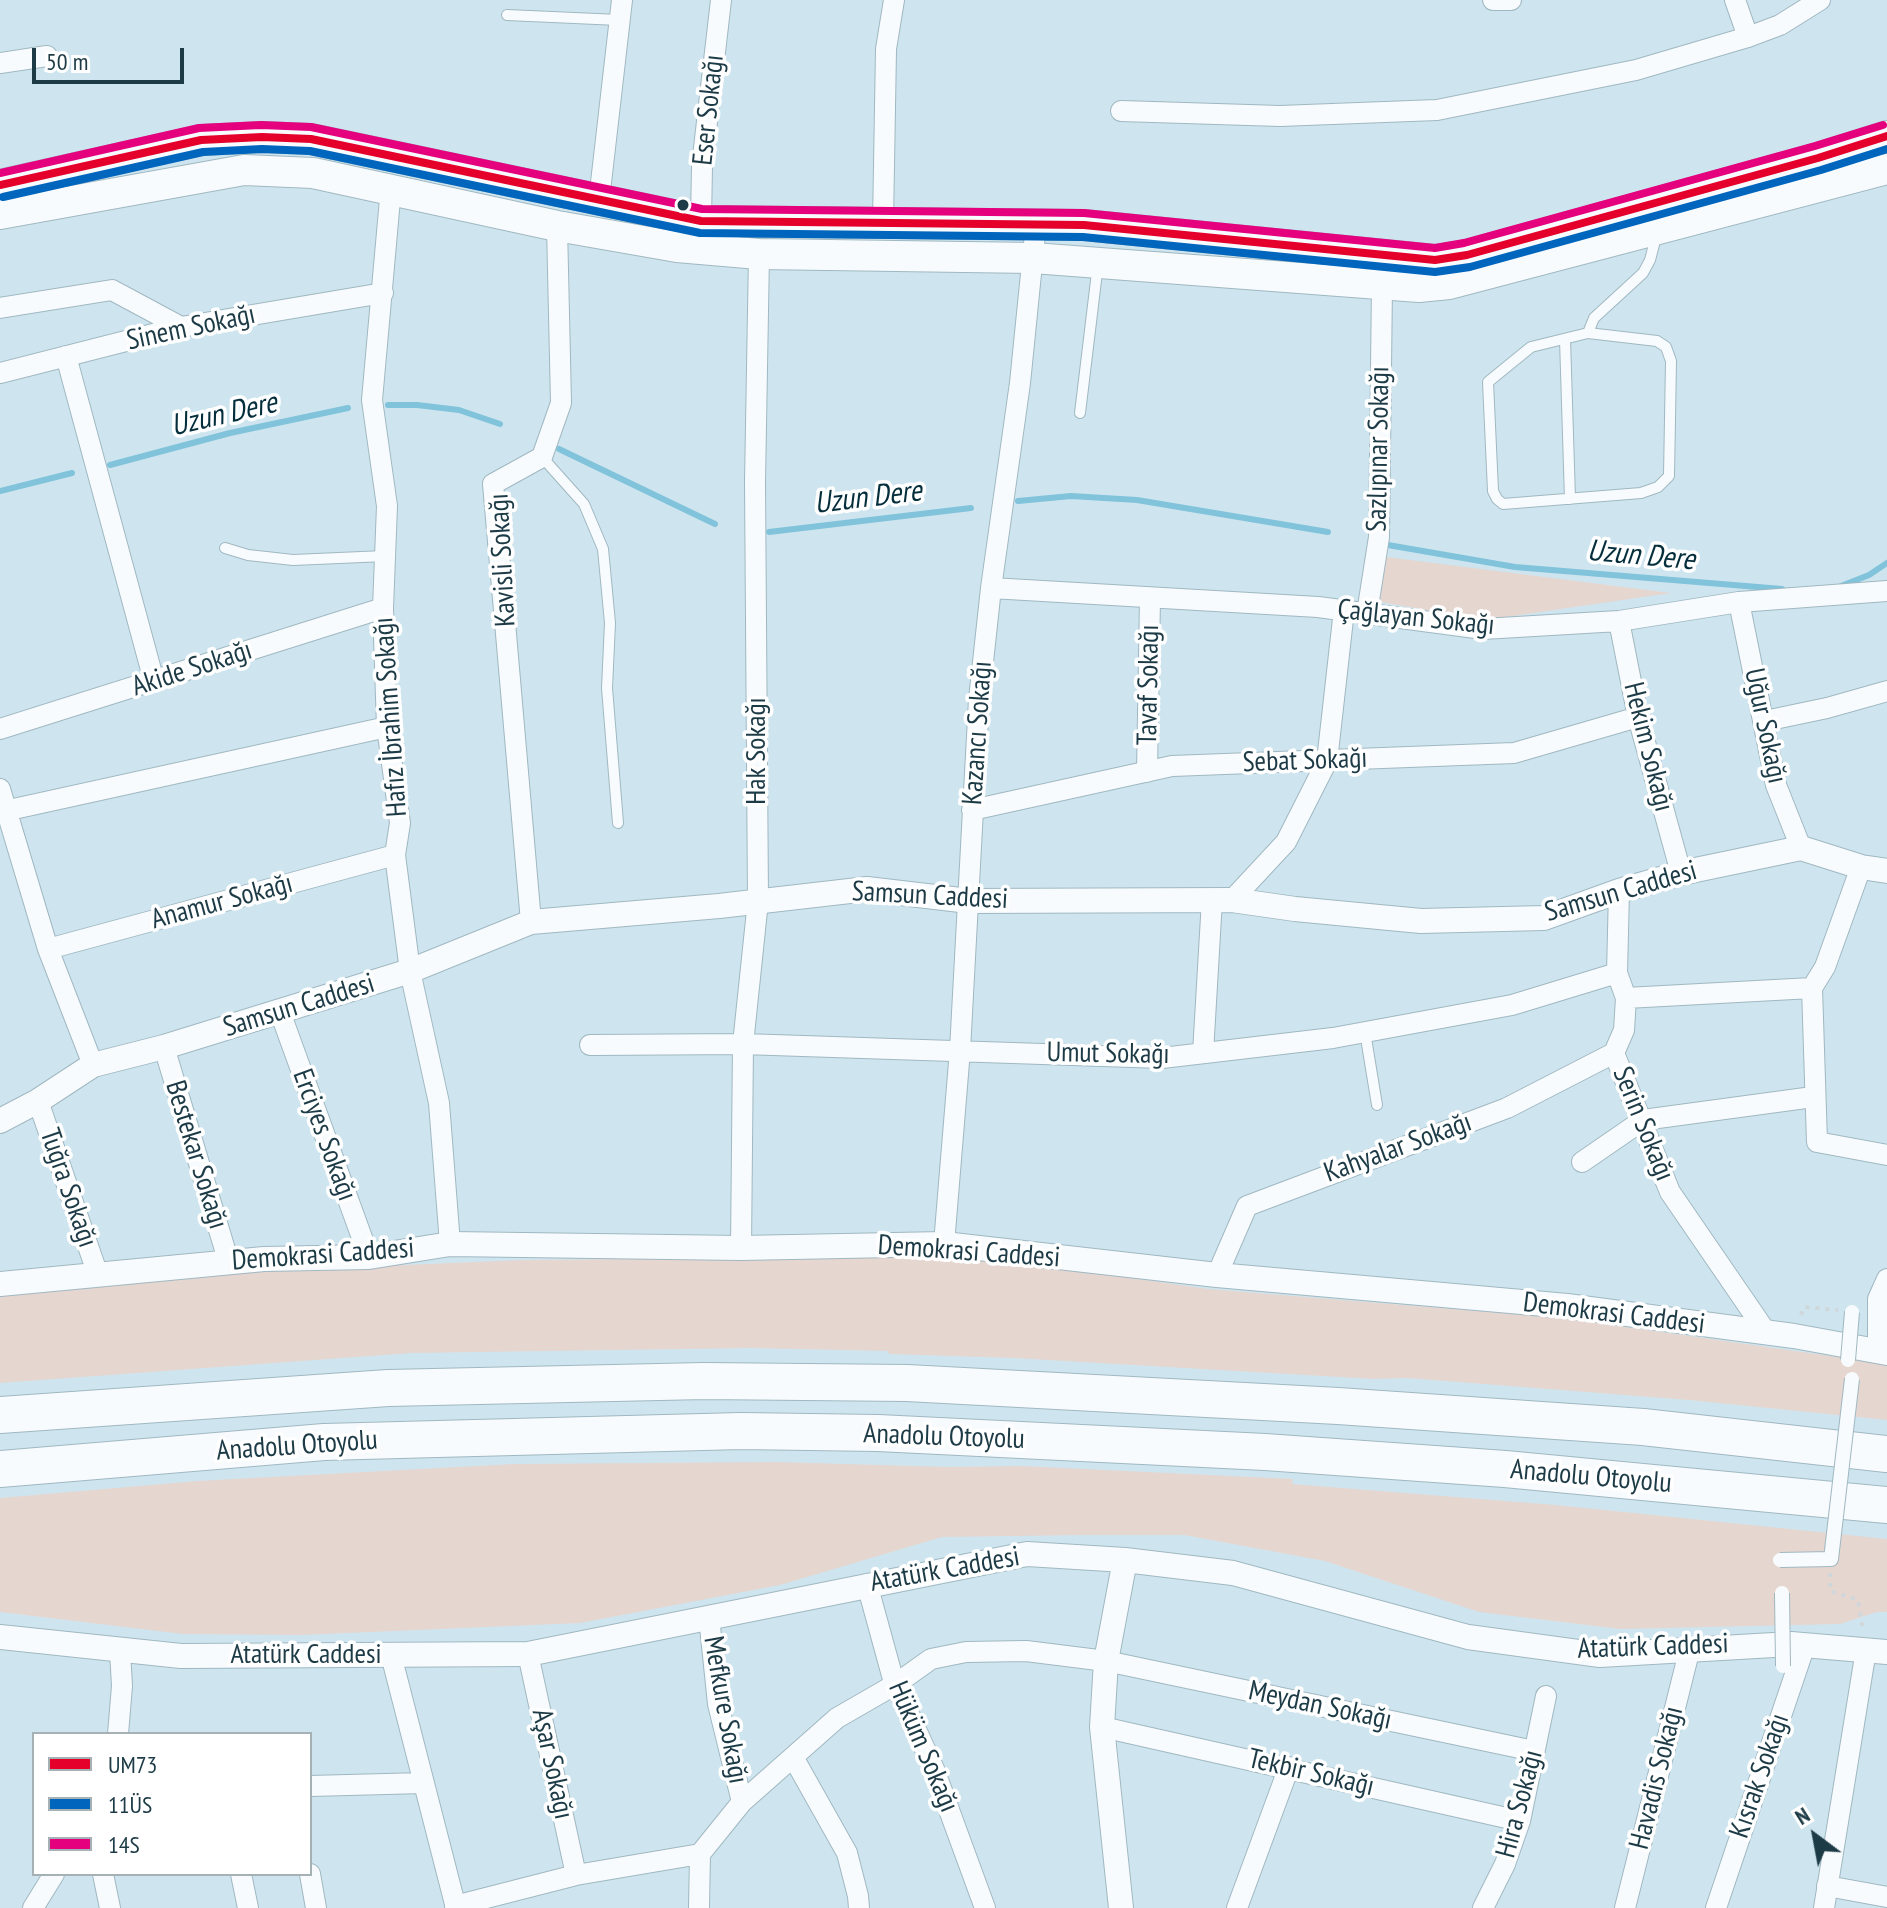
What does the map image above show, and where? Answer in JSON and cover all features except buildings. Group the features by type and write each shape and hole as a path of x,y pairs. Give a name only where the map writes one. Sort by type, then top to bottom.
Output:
{"highway":[{"name":"Anadolu Otoyolu","path":"0,1415 388,1388 704,1381 907,1383 1338,1406 1643,1427 1887,1454"},
{"name":"Anadolu Otoyolu","path":"0,1469 324,1442 641,1433 878,1433 1265,1452 1475,1467 1887,1505"}],"main road":[{"path":"0,185 201,140 262,137 311,139 701,221 1084,225 1435,260 1467,255 1887,136"},
{"path":"0,214 244,170 313,173 557,226 677,247 759,254 1033,258 1419,287 1449,284 1887,169"}],"street":[{"name":"Eser Sokağı","path":"701,221 702,156 721,0"},
{"path":"883,223 886,49 894,0"},
{"path":"1493,0 1511,0"},
{"path":"1735,0 1748,37"},
{"path":"1121,111 1280,116 1437,110 1636,70 1780,25 1820,0"},
{"path":"599,200 620,10"},
{"path":"0,63 47,56"},
{"name":"Hafız İbrahim Sokağı","path":"391,188 372,400 387,506 383,608 387,727 400,823 395,855 410,971 439,1103 450,1244"},
{"name":"Kazancı Sokağı","path":"944,1244 960,1050 979,699 1020,383 1036,224"},
{"path":"542,457 561,403 557,226"},
{"name":"Hak Sokağı","path":"741,1248 743,1044 758,901 755,482 759,254"},
{"name":"Sazlıpınar Sokağı","path":"1367,613 1379,537 1382,284"},
{"path":"0,308 112,290 181,327"},
{"name":"Sinem Sokağı","path":"0,373 181,327 383,293"},
{"path":"66,356 154,681"},
{"name":"Kavisli Sokağı","path":"531,922 493,484 542,457"},
{"name":"Çağlayan Sokağı","path":"991,588 1344,610 1483,629 1619,621 1739,602 1887,591"},
{"name":"Tavaf Sokağı","path":"1147,772 1150,598"},
{"name":"Uğur Sokağı","path":"1739,602 1776,785 1801,848"},
{"name":"Akide Sokağı","path":"0,729 383,608"},
{"path":"1203,1053 1222,900 1286,842 1327,761 1344,610"},
{"name":"Hekim Sokağı","path":"1619,621 1638,717 1681,873"},
{"path":"1765,721 1887,691"},
{"name":"Sebat Sokağı","path":"972,810 1172,766 1514,753 1638,717"},
{"path":"3,811 387,727"},
{"path":"0,789 3,811 48,949 93,1065"},
{"name":"Samsun Caddesi","path":"0,1121 38,1101 93,1065 164,1047 410,971 531,922 867,889 969,901 1222,900 1421,921 1544,918 1681,873 1801,848 1861,867 1887,871"},
{"name":"Anamur Sokağı","path":"48,949 395,855"},
{"path":"1861,867 1825,967 1812,988 1813,1097 1817,1142 1887,1155"},
{"name":"Serin Sokağı","path":"1619,891 1617,973 1626,998 1624,1030 1614,1053 1670,1192 1766,1332"},
{"name":"Umut Sokağı","path":"590,1045 743,1044 1162,1058 1365,1032 1512,1005 1617,973"},
{"path":"1626,998 1812,988"},
{"name":"Erciyes Sokağı","path":"280,1012 369,1257"},
{"name":"Bestekar Sokağı","path":"164,1047 229,1263"},
{"name":"Kahyalar Sokağı","path":"1217,1275 1247,1206 1507,1108 1614,1053"},
{"path":"1582,1162 1643,1120 1813,1097"},
{"name":"Tuğra Sokağı","path":"38,1101 98,1275"},
{"name":"Demokrasi Caddesi","path":"0,1284 229,1263 369,1257 450,1244 741,1248 944,1244 1217,1275 1567,1306 1766,1332 1882,1352"},
{"path":"1882,1352 1878,1299 1887,1279"},
{"path":"1848,1360 1852,1312"},
{"path":"1780,1560 1831,1559 1852,1379"},
{"name":"Atatürk Caddesi","path":"0,1637 181,1656 528,1654 1027,1554 1125,1560 1233,1573 1468,1637 1600,1655 1737,1645 1805,1645 1877,1651"},
{"path":"1125,1560 1106,1661 1102,1727 1128,1907"},
{"name":"Hüküm Sokağı","path":"867,1584 896,1684 934,1769 985,1908"},
{"path":"1782,1593 1783,1666"},
{"name":"Mefkure Sokağı","path":"709,1617 718,1704 742,1802"},
{"name":"Kısrak Sokağı","path":"1716,1908 1805,1645"},
{"name":"Havadis Sokağı","path":"1625,1908 1690,1648"},
{"path":"118,1732 122,1686 120,1651"},
{"name":"Meydan Sokağı","path":"700,1854 742,1802 837,1718 896,1684 931,1659 966,1652 1026,1651 1106,1661 1534,1751"},
{"path":"1824,1908 1877,1651"},
{"name":"Aşar Sokağı","path":"528,1654 576,1875"},
{"path":"391,1655 456,1907 576,1875 700,1854 699,1908"},
{"name":"Hira Sokağı","path":"1483,1908 1505,1864 1520,1821 1546,1696"},
{"name":"Tekbir Sokağı","path":"1102,1727 1520,1821"},
{"path":"793,1757 847,1853 859,1908"},
{"path":"1237,1908 1289,1767"},
{"path":"312,1786 424,1783"},
{"path":"33,1908 53,1876"},
{"path":"103,1876 110,1908"},
{"path":"241,1876 248,1908"},
{"path":"310,1876 316,1908"},
{"path":"1827,1886 1887,1897"}],"lane":[{"path":"507,15 620,10"},
{"path":"1588,333 1594,318 1643,273 1650,260 1657,230"},
{"path":"1080,413 1098,262"},
{"path":"1588,333 1657,341 1666,347 1671,361 1669,476 1658,487 1641,493 1503,504 1493,491 1488,382 1531,347 1565,339 1588,333"},
{"path":"1565,339 1570,499"},
{"path":"542,457 584,504 603,549 610,623 607,688 618,823"},
{"path":"225,548 248,555 293,560 385,556"},
{"path":"1365,1032 1377,1105"}],"path":[{"path":"1804,1307 1852,1312"},
{"path":"1830,1591 1858,1600 1877,1651"}],"shaded area":[{"path":"1386,557 1671,593 1485,620 1380,602"},
{"path":"978,1256 1208,1289 1563,1318 1887,1364 1887,1420 1689,1400 1407,1378 1374,1379 1014,1358 889,1354 888,1351 751,1348 411,1353 0,1383 0,1295 239,1272 523,1260"},
{"path":"777,1462 1022,1466 1293,1479 1292,1484 1556,1505 1887,1539 1887,1612 1877,1612 1840,1624 1620,1629 1479,1612 1325,1561 1184,1535 1083,1535 942,1537 780,1585 580,1623 301,1635 183,1634 0,1612 0,1498 197,1481 514,1464"}],"waterway":[{"name":"Uzun Dere","path":"388,405 459,410 500,424"},
{"name":"Uzun Dere","path":"110,465 230,433 348,408"},
{"name":"Uzun Dere","path":"559,449 715,524"},
{"name":"Uzun Dere","path":"0,491 72,473"},
{"name":"Uzun Dere","path":"1018,501 1071,496 1137,500 1328,532"},
{"name":"Uzun Dere","path":"769,532 971,508"},
{"name":"Uzun Dere","path":"1388,545 1515,567 1782,589"},
{"name":"Uzun Dere","path":"1841,586 1869,575 1887,563"}],"transit line":[{"name":"14S","path":"0,173 199,128 261,125 311,127 702,209 1084,213 1435,248 1464,243 1883,125"},
{"name":"UM73","path":"0,185 201,140 262,137 311,139 701,221 1084,225 1435,260 1467,255 1887,136"},
{"name":"11ÜS","path":"3,197 203,152 262,149 310,151 700,233 1083,237 1435,272 1470,267 1887,149"}]}
